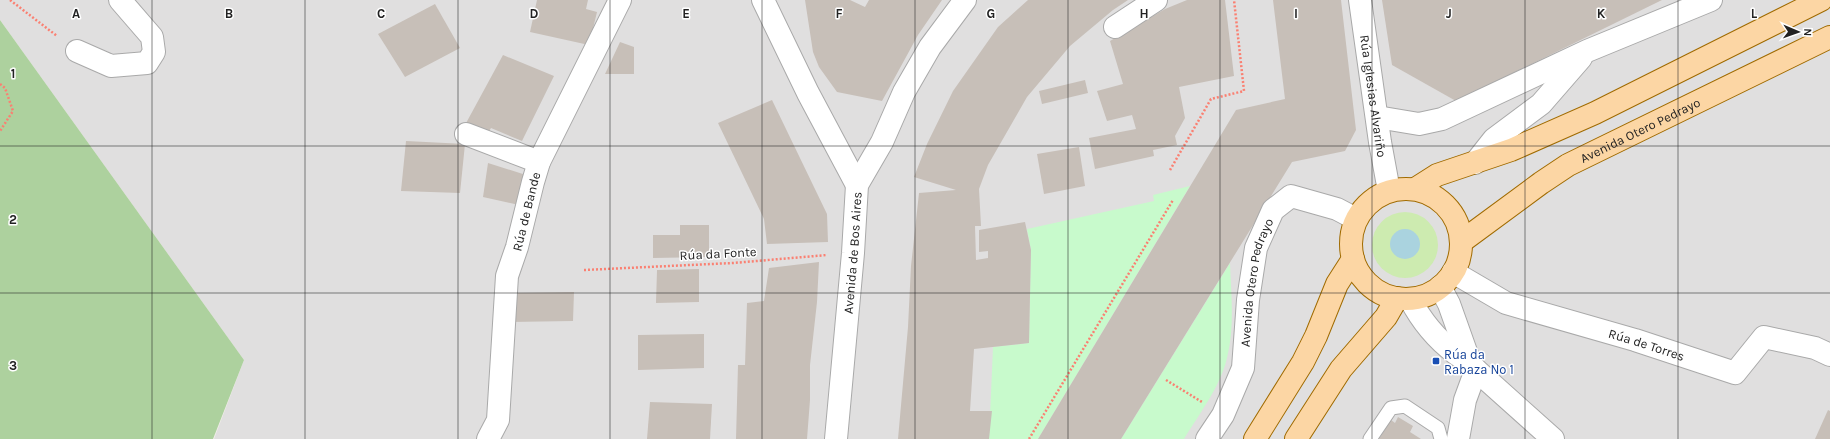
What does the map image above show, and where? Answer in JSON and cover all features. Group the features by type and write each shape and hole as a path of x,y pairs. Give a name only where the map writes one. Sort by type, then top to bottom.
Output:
{"main road":[{"path":"1415,189 1437,176 1511,150 1595,112 1821,0"},
{"name":"Avenida Otero Pedrayo","path":"1461,242 1568,165 1830,37"},
{"path":"1400,188 1415,189 1436,198 1446,205 1454,217 1460,232 1461,242 1460,256 1446,280 1425,296 1404,298 1385,295 1369,286 1359,274 1353,260 1351,244 1356,219 1364,208 1375,198 1389,191 1400,188"},
{"path":"1255,439 1303,362 1316,336 1337,284 1353,260"},
{"path":"1296,439 1341,369 1404,298"}],"street":[{"path":"76,51 111,66 147,63 154,52 152,37 120,0"},
{"name":"Rúa de Bande","path":"488,439 498,420 507,276 517,247 539,162 620,0"},
{"path":"763,0 808,93 857,184"},
{"name":"Avenida de Bos Aires","path":"836,439 853,253 857,184 882,142 904,92 930,47 965,0"},
{"path":"1115,27 1156,0"},
{"name":"Rúa Iglesias Alvariño","path":"1360,0 1389,191"},
{"path":"1377,117 1419,124 1442,119 1587,51 1711,0"},
{"path":"1475,163 1494,139 1541,104 1587,51"},
{"path":"466,134 539,162"},
{"name":"Avenida Otero Pedrayo","path":"1207,439 1223,415 1243,368 1248,300 1256,248 1273,210 1291,196 1337,209 1356,219"},
{"path":"1446,280 1449,304 1473,367 1458,439"},
{"name":"Rúa de Torres","path":"1446,280 1506,303 1635,340 1735,373 1764,337 1815,348 1830,355"},
{"path":"1404,298 1420,319 1444,343 1553,439"}],"lane":[{"path":"1370,439 1391,408 1405,406 1438,428 1441,439"}],"path":[{"path":"10,0 76,51"},
{"path":"1170,170 1211,99 1244,91 1234,0"},
{"path":"0,84 5,88 13,111 0,131"},
{"path":"1029,439 1173,200"},
{"name":"Rúa da Fonte","path":"584,270 733,263 853,253"},
{"path":"1166,380 1223,415"}],"shaded area":[{"path":"0,0 1830,0 1830,439 214,439 244,360 0,20"}],"green space":[{"path":"0,20 244,360 213,439 0,439"},
{"path":"1190,186 1038,439 989,439 993,347 1029,343 1031,250 1027,229 1154,201 1153,195"},
{"path":"1398,212 1412,212 1424,217 1433,226 1438,238 1436,258 1429,269 1412,278 1398,278 1386,273 1377,264 1372,252 1372,238 1377,226 1386,217"},
{"path":"1230,263 1232,310 1231,334 1227,358 1215,390 1203,410 1184,439 1121,439"}],"water":[{"path":"1405,229 1416,233 1420,244 1416,255 1405,259 1394,255 1390,244 1394,233"}],"building":[{"path":"537,0 588,0 586,9 597,12 589,45 530,32"},
{"path":"805,0 850,0 865,7 869,0 942,0 918,35 882,101 837,92 819,67 813,52"},
{"path":"1028,0 1128,0 1113,10 1070,46 1027,97 988,165 979,189 981,226 975,226 976,260 988,258 988,251 979,252 979,230 1025,222 1031,250 1029,343 974,349 970,411 992,411 989,439 898,439 908,327 911,266 919,193 956,190 914,177 927,144 953,91 998,27"},
{"path":"1187,0 1225,0 1234,76 1179,87 1185,118 1175,136 1177,145 1153,150 1154,156 1095,169 1089,138 1136,129 1132,115 1107,121 1097,91 1123,84 1110,41 1165,9"},
{"path":"1273,0 1341,0 1356,130 1345,151 1292,162 1121,439 1038,439 1236,110 1285,99"},
{"path":"1382,0 1662,0 1456,101 1392,65"},
{"path":"435,4 460,48 405,77 378,34"},
{"path":"620,42 634,47 634,74 605,74"},
{"path":"503,55 554,76 522,141 491,128 488,133 465,125"},
{"path":"1085,80 1088,93 1042,104 1039,91"},
{"path":"772,100 827,214 828,242 767,244 764,219 718,123"},
{"path":"406,141 465,144 460,193 401,191"},
{"path":"1079,147 1085,186 1044,194 1037,154"},
{"path":"488,163 526,175 519,205 483,197"},
{"path":"680,225 709,225 709,257 653,258 653,235 680,235"},
{"path":"819,262 817,302 810,365 810,400 807,439 736,439 738,365 745,365 747,303 764,301 769,268"},
{"path":"699,269 699,302 656,303 657,270"},
{"path":"574,292 573,321 510,322 511,293"},
{"path":"704,334 704,368 638,370 638,335"},
{"path":"650,402 712,404 710,439 647,439"},
{"path":"1828,410 1830,411 1830,439 1815,439"},
{"path":"1398,417 1413,426 1410,432 1421,439 1379,439 1391,420 1395,423"}],"place":[{"name":"Rúa da Rabaza Nº 1","path":"1436,361"}]}
